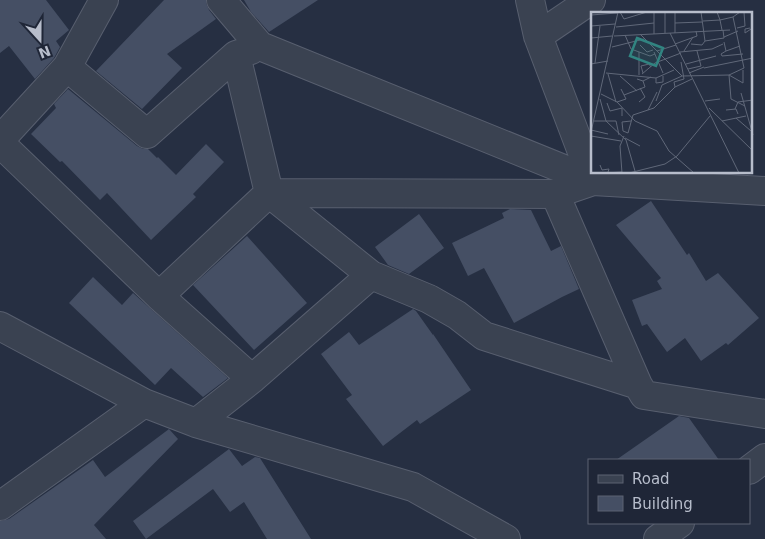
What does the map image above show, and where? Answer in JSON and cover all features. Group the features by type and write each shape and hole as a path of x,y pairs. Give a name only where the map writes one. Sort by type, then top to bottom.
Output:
{"street":[{"path":"104,0 68,67 0,142 159,296 252,379"},
{"path":"221,0 248,51 269,194 371,275 429,299 457,315 484,336 638,385"},
{"path":"530,0 538,36 593,180"},
{"path":"538,36 591,0"},
{"path":"68,67 147,134 248,51"},
{"path":"248,51 593,180 765,191"},
{"path":"159,296 269,194 556,194 593,180"},
{"path":"556,194 644,395 765,414"},
{"path":"196,422 252,379 371,275"},
{"path":"0,326 144,402 196,422 413,487 506,539"},
{"path":"0,506 144,402"},
{"path":"750,469 765,458"},
{"path":"658,539 679,524"}],"building":[{"path":"0,0 46,0 69,30 56,41 60,47 54,58 35,79 9,46 0,53"},
{"path":"164,0 206,0 209,10 216,19 167,54 182,68 142,109 96,71"},
{"path":"244,0 318,0 269,32 251,12"},
{"path":"68,89 137,146 148,149 176,175 206,144 224,162 193,194 196,197 151,240 107,193 100,200 62,161 60,162 31,134 56,108 54,104"},
{"path":"651,201 687,255 689,253 706,281 718,273 759,318 728,345 726,343 701,361 685,338 667,352 647,324 642,326 632,300 662,289 657,281 661,278 616,225"},
{"path":"510,209 531,210 551,251 561,246 579,289 514,323 484,268 468,276 452,243 504,218 502,213"},
{"path":"419,214 444,248 409,274 388,265 375,247"},
{"path":"247,236 307,303 254,350 193,285"},
{"path":"93,277 122,305 133,293 228,378 203,397 171,368 155,385 69,303"},
{"path":"413,309 433,334 471,390 420,424 417,420 383,446 346,399 352,395 321,354 349,332 359,345"},
{"path":"679,416 689,418 718,459 617,459"},
{"path":"169,429 178,439 94,525 106,539 0,539 0,521 9,519 93,460 105,477"},
{"path":"229,449 242,466 255,457 260,458 311,539 267,539 244,502 230,512 213,489 146,539 133,521"}]}
